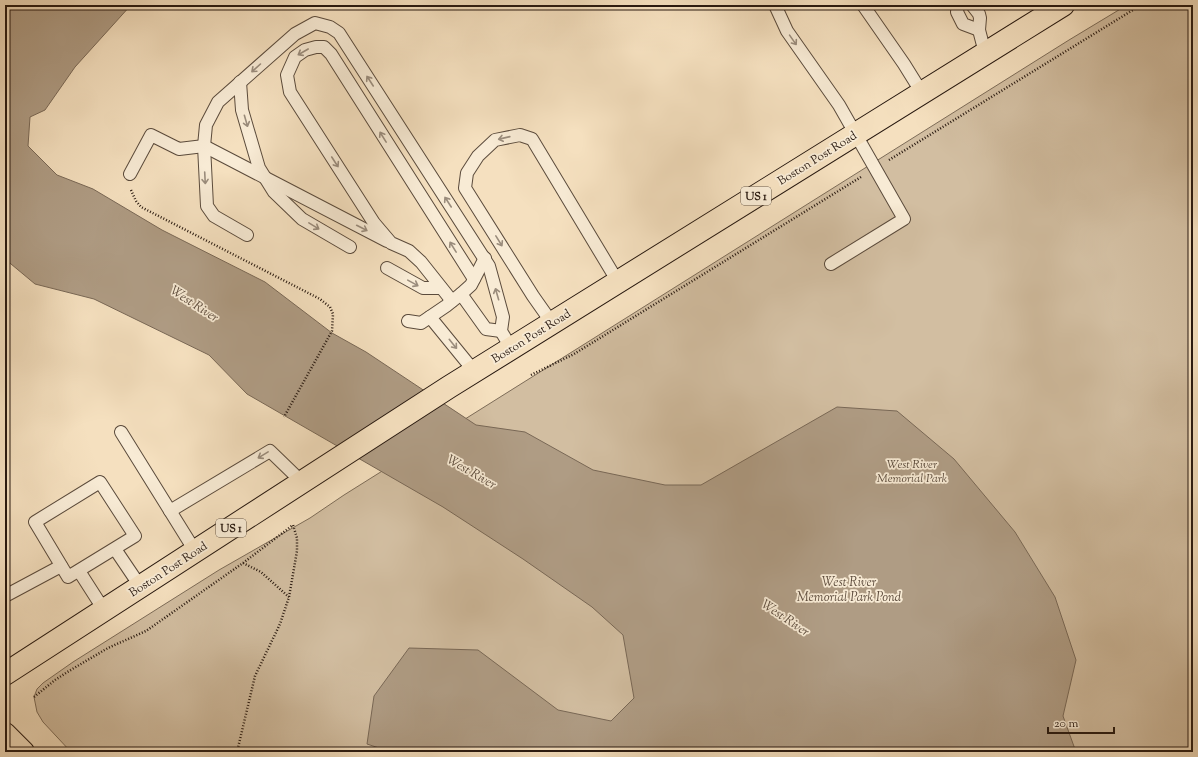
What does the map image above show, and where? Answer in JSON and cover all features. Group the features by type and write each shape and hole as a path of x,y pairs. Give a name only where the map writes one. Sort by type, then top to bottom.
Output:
{"main road":[{"name":"Boston Post Road","path":"5,674 474,371 506,340 552,323 1063,5"},
{"path":"5,734 23,752"}],"lane":[{"path":"775,5 787,31 839,105 876,168 904,220 831,264"},
{"path":"863,5 922,93"},
{"path":"958,5 957,12 963,24 979,30"},
{"path":"972,5 979,14 979,30 985,53"},
{"path":"247,235 214,216 207,206 204,146 206,125 218,102 295,34 315,24 330,26 339,33 485,258 489,266 503,317 506,340"},
{"path":"391,243 374,223 290,92 287,75 295,57 304,50 324,47 331,54 474,280"},
{"path":"240,82 242,110 259,168 274,192 302,219 350,247"},
{"path":"130,174 151,135 179,149 204,146 409,251 421,262 442,288 456,297 486,329 506,340"},
{"path":"552,323 465,188 467,173 478,156 495,140 520,135 532,140 618,282"},
{"path":"408,321 421,322 471,285 485,258"},
{"path":"386,268 423,288 442,288"},
{"path":"430,316 474,371"},
{"path":"121,432 195,551"},
{"path":"170,511 270,451 302,482"},
{"path":"100,482 135,536 68,577 61,566 36,522 100,482"},
{"path":"115,549 140,586"},
{"path":"5,596 61,566"},
{"path":"79,571 104,610"}],"path":[{"path":"531,375 574,354 1141,5"},
{"path":"130,174 131,190 136,201 141,207 320,299 330,307 333,314 332,331 284,417"},
{"path":"34,697 69,671 108,648 146,630 294,526 297,538 297,551 289,597 280,624 256,676 237,752"},
{"path":"243,563 261,572 289,597"}],"green space":[{"name":"West River Memorial Park","path":"1127,5 1193,5 1193,752 71,752 43,722 37,712 34,697 37,689 43,683 73,662 219,570 310,518 344,495"}],"water":[{"name":"West River Memorial Park Pond","path":"5,5 131,5 75,67 45,110 30,117 28,146 57,175 93,189 162,230 265,282 332,333 366,352 476,425 525,432 593,470 665,485 701,485 837,407 897,411 954,459 1015,532 1055,597 1076,660 1063,716 1076,752 391,752 367,744 374,696 409,648 478,650 558,710 611,721 634,698 623,635 592,607 523,559 443,507 247,394 209,355 94,299 35,284 5,259"}],"water label":[{"name":"West River","path":"195,303"},
{"name":"West River","path":"472,471"},
{"name":"West River","path":"786,617"}]}
